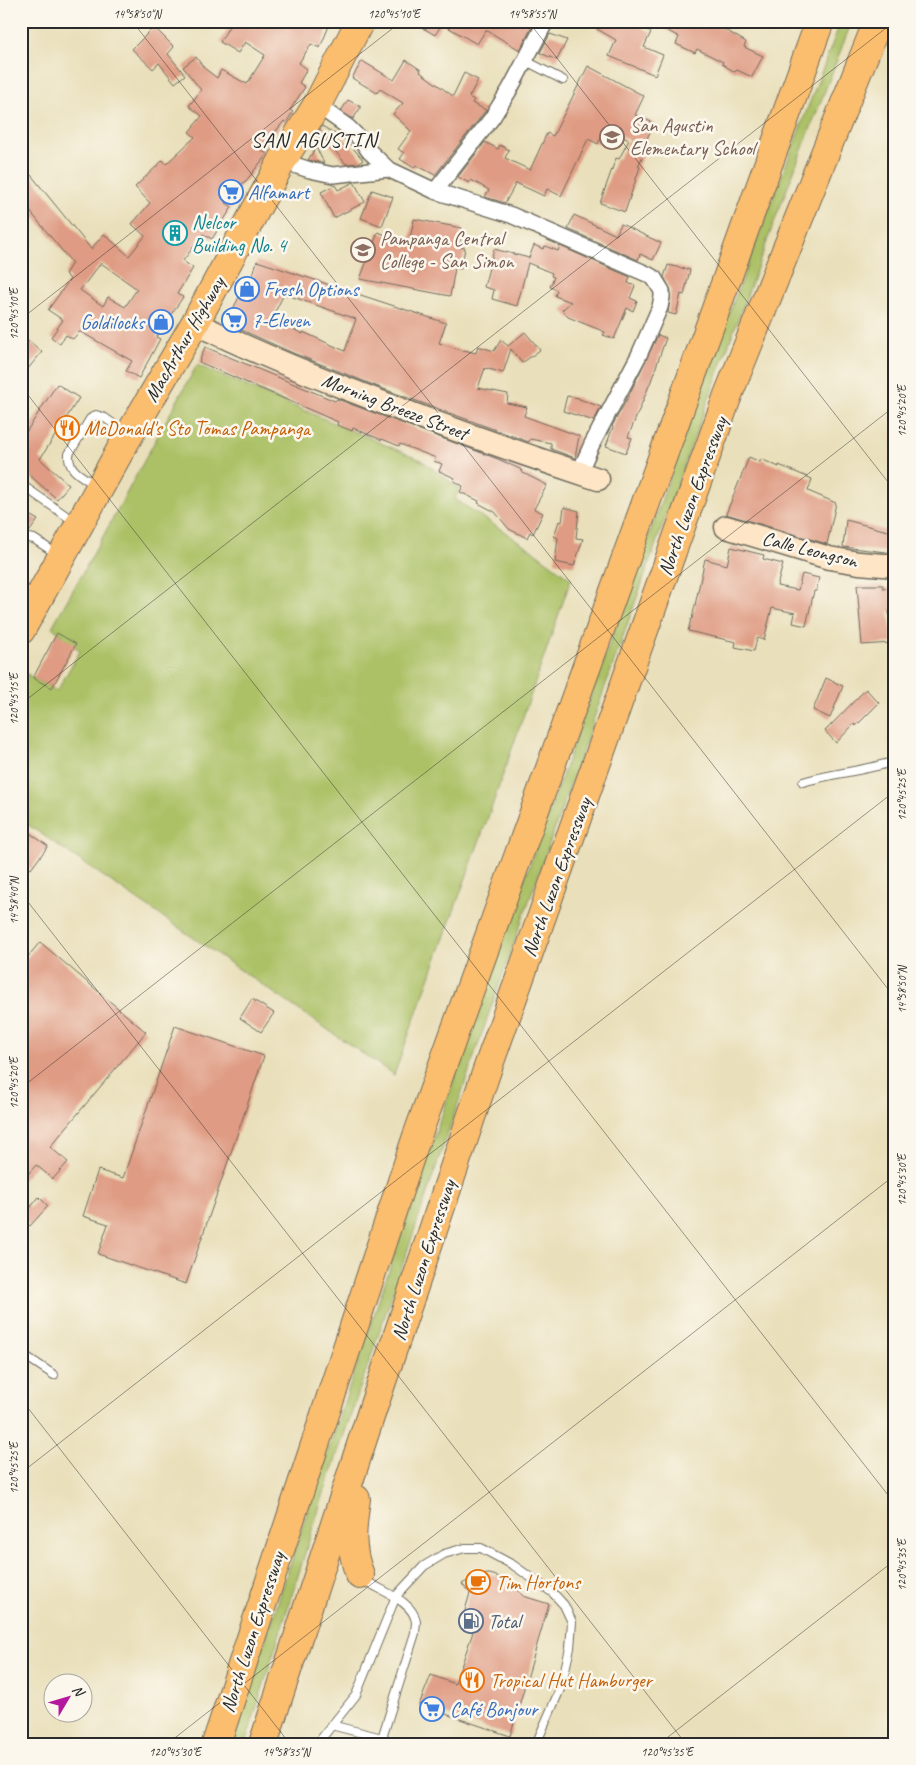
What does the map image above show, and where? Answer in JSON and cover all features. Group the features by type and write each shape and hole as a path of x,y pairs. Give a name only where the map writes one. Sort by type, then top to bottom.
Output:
{"highway":[{"name":"MacArthur Highway","path":"21,630 28,596 61,557 129,435 195,323 282,161 317,105 360,21"},
{"name":"North Luzon Expressway","path":"216,1744 416,1139 820,21"},
{"name":"North Luzon Expressway","path":"263,1744 371,1414 484,1079 728,395 878,21"},
{"path":"360,1575 354,1562 351,1531 371,1414"}],"main road":[{"name":"Morning Breeze Street","path":"195,323 232,342 381,402 589,476"},
{"name":"Calle Leongson","path":"726,527 829,558 895,566"}],"street":[{"path":"435,191 492,118 526,61 546,21"},
{"path":"317,105 348,127 388,170 435,191 511,216 654,278 659,285 662,297 660,307 651,329 592,444 589,476"},
{"path":"282,161 333,175 388,170"}],"lane":[{"path":"526,61 563,80"},
{"path":"99,488 71,468 68,460 69,454 90,419 96,415 105,418 129,435"},
{"path":"22,485 78,525"},
{"path":"23,537 34,539 61,557"},
{"path":"803,782 826,775 895,761"},
{"path":"21,1353 54,1375"},
{"path":"317,1744 356,1695 396,1596 424,1566 444,1554 465,1548 481,1548 513,1565 538,1582 564,1605 572,1622 570,1648 561,1687 536,1744"},
{"path":"360,1575 369,1584 396,1596 412,1612 416,1621 415,1634 382,1738"},
{"path":"331,1725 382,1738 396,1744"}],"green space":[{"path":"841,21 852,21 773,225 679,479 488,1016 324,1493 245,1744 232,1744 313,1494 479,1006 728,316"},
{"path":"197,365 421,460 459,488 455,499 532,550 571,579 491,809 394,1075 21,820 21,680 25,673 57,691 80,651 52,627"}],"building":[{"path":"232,21 331,21 320,48 311,44 299,63 307,69 299,83 305,87 290,110 293,112 286,123 284,121 261,150 267,154 226,203 232,207 212,239 203,234 183,261 193,268 177,294 183,297 156,337 160,339 139,378 126,371 132,361 81,332 73,339 66,335 60,344 51,337 63,320 48,310 70,279 65,274 72,263 21,200 21,184 31,175 91,249 104,234 129,256 145,236 132,224 150,203 135,187 163,160 166,164 195,137 189,132 202,116 189,106 201,90 183,67 196,57 204,68 217,78 221,70 247,84 265,55 245,42 238,53 220,42","holes":["101,263 137,289 125,307 108,297 103,306 80,290"]},
{"path":"411,21 535,21 520,50 486,30 477,44 442,24 435,35"},
{"path":"601,21 628,21 651,32 644,47 663,55 655,75 609,56 616,40 597,29"},
{"path":"650,21 710,21 746,42 744,47 763,56 752,77 737,70 735,72 722,64 723,62 697,49 695,53 676,44 679,37"},
{"path":"154,27 174,47 168,54 185,75 175,83 159,63 153,69 132,49"},
{"path":"550,34 567,40 557,60 540,53"},
{"path":"406,60 453,96 464,73 478,80 469,97 474,100 472,103 486,110 435,175 416,165 414,168 400,159 404,153 398,149 411,131 393,114 403,103 380,89 377,93 352,78 362,61 394,80"},
{"path":"588,66 644,96 635,115 654,123 645,143 648,145 638,166 640,167 625,212 600,203 616,158 619,159 629,140 606,128 598,144 588,139 561,196 547,189 544,196 516,183 505,203 485,197 489,190 471,180 469,183 458,177 485,142 498,149 500,145 509,150 505,158 530,170 547,133 553,136"},
{"path":"348,100 361,107 353,119 341,111"},
{"path":"322,126 347,141 363,160 359,163 346,164 319,132"},
{"path":"316,147 324,163 308,160"},
{"path":"354,182 365,202 334,218 321,192 335,185 338,190"},
{"path":"372,190 393,197 382,226 361,218"},
{"path":"574,215 616,235 621,224 661,243 653,260 640,254 638,260 568,229"},
{"path":"414,219 462,228 459,247 465,248 461,269 455,268 450,296 360,279 378,232 409,244"},
{"path":"534,245 543,249 545,246 558,251 560,246 630,277 628,283 635,286 630,298 637,301 633,311 627,308 614,339 603,335 605,332 568,317 562,310 571,302 555,296 557,290 550,287 554,277 551,276 552,273 528,263 517,306 492,299 494,290 484,287 494,249 529,258"},
{"path":"257,261 446,323 439,343 464,351 476,353 478,346 494,351 501,340 508,346 525,332 540,350 522,363 511,349 503,373 485,368 478,388 508,394 507,403 527,407 524,416 579,436 575,458 551,449 551,443 530,439 529,442 381,388 293,353 226,323 246,283 250,285","holes":["284,294 356,319 345,351 275,320 278,313 275,312"]},
{"path":"668,265 690,270 684,295 681,294 676,315 668,313 671,291 664,277"},
{"path":"658,335 666,338 628,437 632,438 626,453 606,446 612,426"},
{"path":"29,341 42,352 21,377 21,350"},
{"path":"205,347 335,401 337,399 498,459 522,470 521,472 547,485 534,509 543,513 533,534 530,532 527,538 509,529 495,512 478,503 479,501 460,492 463,486 453,480 455,478 439,471 442,464 434,461 436,458 353,428 352,431 337,425 338,422 199,362"},
{"path":"57,384 79,398 40,459 69,485 57,499 21,468 21,440"},
{"path":"567,396 579,398 601,407 594,421 563,411"},
{"path":"749,457 760,462 761,459 779,467 779,465 812,479 808,491 836,503 827,544 726,514"},
{"path":"564,507 579,511 576,538 583,539 574,566 555,562 558,538 554,536 559,521 562,522"},
{"path":"21,510 38,520 29,532 21,532"},
{"path":"846,520 895,533 895,553 843,547"},
{"path":"731,547 764,555 763,559 783,564 777,586 798,590 802,574 819,578 806,626 793,623 795,613 772,608 764,640 757,638 754,651 735,647 736,642 688,631 705,559 727,565"},
{"path":"857,585 883,585 883,588 895,587 895,611 889,611 892,643 862,645"},
{"path":"57,633 76,644 52,688 33,678"},
{"path":"826,678 843,686 830,718 813,710"},
{"path":"866,689 879,703 856,726 854,724 836,743 825,731"},
{"path":"21,827 48,846 31,869 21,862"},
{"path":"40,942 146,1032 50,1147 68,1162 53,1179 36,1165 21,1182 21,965"},
{"path":"252,999 274,1013 261,1032 240,1018"},
{"path":"175,1026 264,1056 186,1284 98,1254 108,1224 83,1216 98,1170 123,1178"},
{"path":"39,1197 48,1206 30,1226 21,1218 21,1200 30,1208"},
{"path":"490,1574 509,1580 523,1596 549,1604 510,1736 419,1705 431,1675 455,1684 473,1632 460,1628 470,1593 462,1584 478,1575"}],"place":[{"name":"San Agustin Elementary School","path":"612,137"},
{"name":"Alfamart","path":"231,192"},
{"name":"Nelcor Building No. 4","path":"175,233"},
{"name":"Pampanga Central College - San Simon","path":"363,250"},
{"name":"Fresh Options","path":"247,289"},
{"name":"7-Eleven","path":"234,320"},
{"name":"Goldilocks","path":"161,322"},
{"name":"McDonald's Sto Tomas Pampanga","path":"67,428"},
{"name":"Tim Hortons","path":"478,1582"},
{"name":"Total","path":"471,1621"},
{"name":"Tropical Hut Hamburger","path":"472,1680"},
{"name":"Café Bonjour","path":"432,1709"}],"district":[{"name":"SAN AGUSTIN","path":"314,139"}]}
